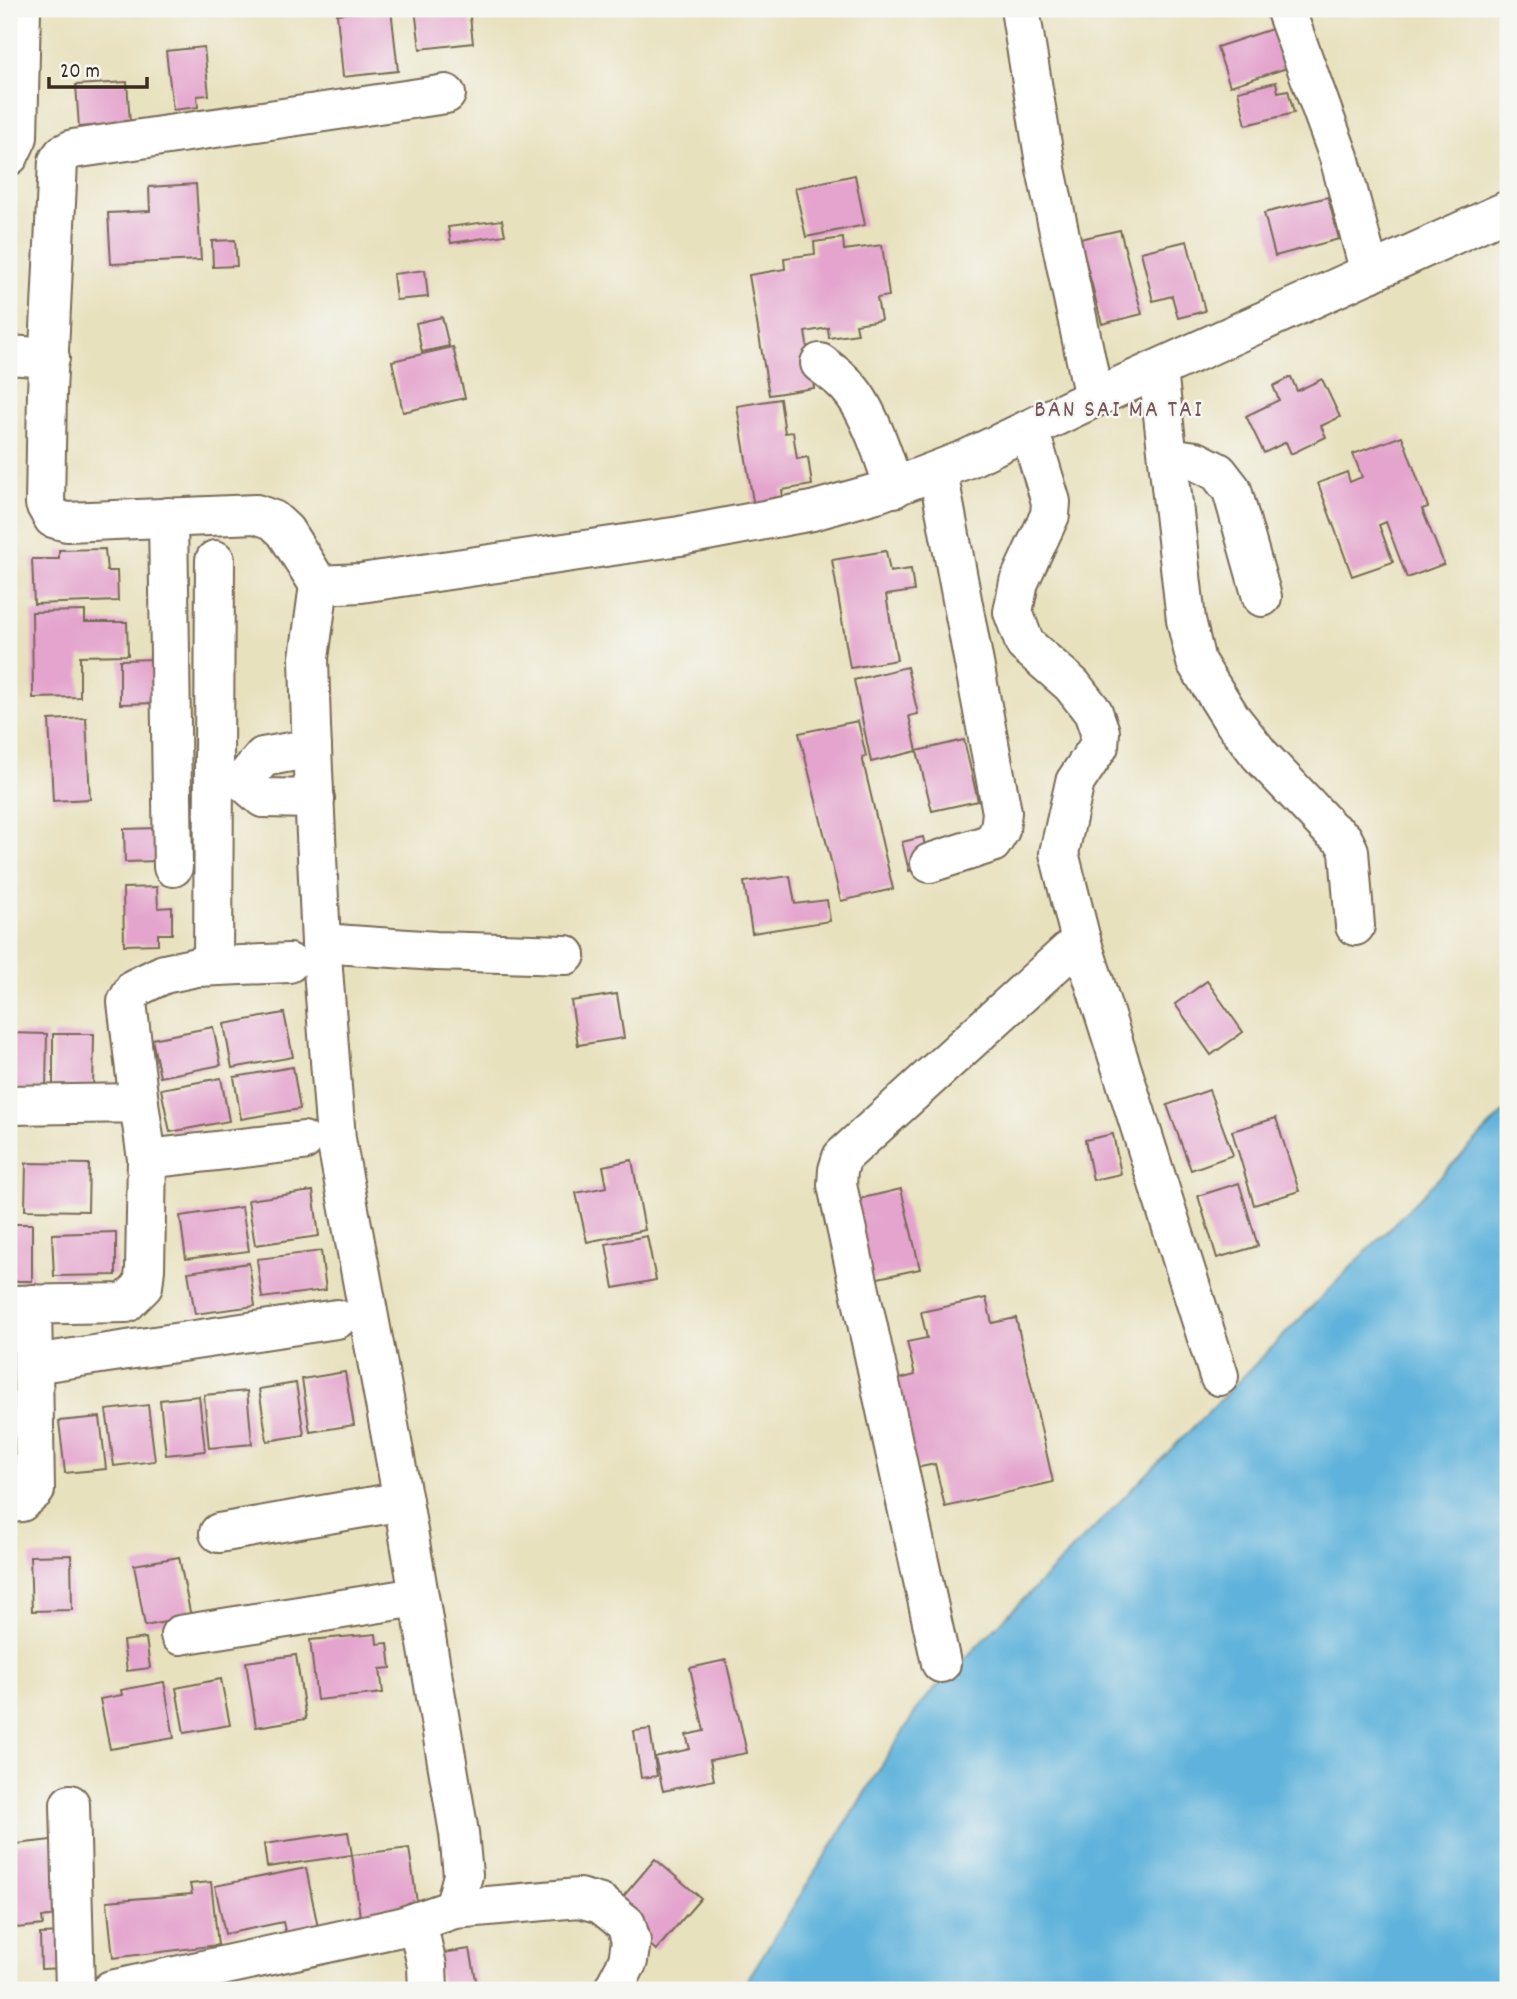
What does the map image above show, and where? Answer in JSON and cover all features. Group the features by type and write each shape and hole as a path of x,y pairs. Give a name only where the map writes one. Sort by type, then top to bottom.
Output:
{"street":[{"path":"9,156 18,137 21,9"},
{"path":"1020,9 1046,169 1094,398"},
{"path":"1287,15 1339,157 1370,273"},
{"path":"446,94 73,149 63,154 58,161 45,504 53,518 67,522 256,514 273,520 285,531 319,585 309,658 321,943 337,1139 403,1501 417,1597 459,1833 463,1875 454,1909"},
{"path":"319,585 361,583 680,536 812,511 894,488 938,471 1508,210"},
{"path":"9,355 50,358"},
{"path":"820,363 850,388 859,401 884,456 894,488"},
{"path":"1158,370 1186,620 1196,662 1231,718 1260,755 1330,829 1343,839 1349,851 1355,926"},
{"path":"1029,429 1051,502 1050,515 1018,582 1013,612 1025,643 1072,685 1093,712 1100,732 1099,746 1075,782 1059,853 1081,940 1219,1376"},
{"path":"1168,457 1196,461 1218,472 1232,490 1262,597"},
{"path":"930,863 992,843 1000,830 1002,812 938,471"},
{"path":"168,517 173,867"},
{"path":"213,966 228,782 215,561"},
{"path":"228,782 263,757 312,748"},
{"path":"228,782 263,798 315,799"},
{"path":"941,1663 837,1185 838,1170 842,1157 1081,940"},
{"path":"321,943 566,956"},
{"path":"9,1503 21,1502 35,1490 33,1364 20,1305 126,1303 143,1286 146,1159 127,1002 135,988 164,974 197,967 289,963"},
{"path":"9,1104 139,1103"},
{"path":"146,1159 303,1141"},
{"path":"33,1364 337,1319"},
{"path":"219,1533 403,1501"},
{"path":"180,1635 417,1597"},
{"path":"70,1804 75,1990"},
{"path":"111,1990 417,1921 454,1909 579,1898 601,1904 626,1924 631,1941 628,1961 613,1990"},
{"path":"417,1921 427,1966 428,1990"}],"water":[{"path":"1508,1108 1508,1990 741,1990 921,1703"}],"building":[{"path":"391,9 398,71 343,77 337,14"},
{"path":"415,9 469,9 473,43 420,49"},
{"path":"1275,28 1287,68 1230,86 1217,47"},
{"path":"204,47 209,95 197,96 198,107 173,110 166,51"},
{"path":"127,82 130,123 79,127 76,85"},
{"path":"1276,82 1278,92 1288,90 1294,113 1246,125 1238,91"},
{"path":"855,175 865,225 806,237 795,188"},
{"path":"196,184 201,260 111,264 108,213 150,211 149,187"},
{"path":"1328,197 1339,239 1275,256 1264,213"},
{"path":"502,220 505,235 451,243 448,227"},
{"path":"1120,230 1142,314 1102,324 1080,239"},
{"path":"843,238 844,250 882,245 889,296 877,298 881,320 856,324 858,334 829,338 828,328 805,332 814,388 769,395 749,275 785,269 784,258 815,254 814,242"},
{"path":"235,240 237,266 213,267 212,241"},
{"path":"1187,241 1205,311 1178,318 1172,296 1153,301 1141,252"},
{"path":"425,270 428,297 396,300 393,274"},
{"path":"442,317 449,346 422,352 416,323"},
{"path":"453,347 465,398 403,412 392,361"},
{"path":"1291,377 1297,391 1322,379 1340,417 1321,426 1326,437 1291,454 1286,442 1264,453 1246,416 1279,400 1273,386"},
{"path":"780,399 785,433 793,432 797,459 808,457 812,485 782,490 785,514 756,519 737,406"},
{"path":"1402,436 1428,507 1422,509 1444,564 1407,578 1386,522 1379,525 1393,562 1352,576 1318,483 1347,472 1350,482 1362,477 1353,454"},
{"path":"105,549 107,571 117,571 118,601 34,604 32,559 59,559 59,550"},
{"path":"886,551 890,572 911,569 914,591 886,595 897,660 850,668 832,560"},
{"path":"85,611 85,622 127,622 128,655 80,656 80,697 33,698 32,612"},
{"path":"157,659 158,703 120,704 120,660"},
{"path":"907,667 918,714 909,716 917,751 871,762 854,680"},
{"path":"86,718 90,799 53,801 49,720"},
{"path":"858,721 866,756 862,757 893,889 841,901 799,733"},
{"path":"964,740 978,801 932,811 917,751"},
{"path":"158,828 159,861 125,862 124,829"},
{"path":"923,837 930,866 909,871 902,842"},
{"path":"790,876 795,904 827,900 830,921 752,933 744,882"},
{"path":"157,887 158,908 172,907 172,934 158,934 158,944 124,945 123,888"},
{"path":"1207,981 1243,1032 1211,1055 1175,1004"},
{"path":"617,994 624,1038 578,1045 571,1001"},
{"path":"284,1013 293,1057 232,1068 224,1024"},
{"path":"213,1027 221,1065 160,1077 152,1039"},
{"path":"9,1033 47,1034 46,1090 9,1090"},
{"path":"53,1034 94,1034 93,1092 53,1091"},
{"path":"293,1067 300,1109 241,1119 234,1077"},
{"path":"221,1078 229,1121 170,1132 161,1089"},
{"path":"1209,1090 1233,1155 1191,1170 1167,1105"},
{"path":"1276,1118 1299,1191 1254,1205 1232,1131"},
{"path":"1113,1134 1121,1174 1093,1180 1085,1140"},
{"path":"632,1160 645,1230 587,1242 576,1193 607,1187 603,1166"},
{"path":"26,1163 89,1164 88,1211 25,1210"},
{"path":"9,1168 15,1168 15,1210 9,1210"},
{"path":"1239,1183 1258,1246 1217,1258 1198,1196"},
{"path":"901,1189 920,1269 864,1281 846,1202"},
{"path":"313,1191 319,1236 255,1245 248,1200"},
{"path":"242,1207 249,1251 186,1259 180,1216"},
{"path":"9,1224 32,1224 32,1281 9,1281"},
{"path":"116,1232 116,1275 54,1276 52,1234"},
{"path":"647,1236 656,1280 614,1288 606,1244"},
{"path":"321,1251 326,1290 262,1298 257,1259"},
{"path":"249,1263 255,1306 195,1314 188,1272"},
{"path":"986,1298 992,1323 1016,1318 1053,1482 945,1507 935,1464 916,1468 896,1380 915,1375 907,1342 927,1338 921,1312"},
{"path":"345,1372 354,1425 310,1432 302,1379"},
{"path":"296,1383 304,1435 267,1441 259,1389"},
{"path":"247,1391 252,1444 209,1448 204,1395"},
{"path":"199,1396 205,1451 166,1455 160,1400"},
{"path":"148,1405 155,1461 114,1466 106,1410"},
{"path":"100,1417 106,1469 65,1473 59,1421"},
{"path":"71,1555 72,1610 32,1611 30,1556"},
{"path":"179,1557 191,1617 145,1626 134,1565"},
{"path":"376,1634 377,1644 388,1643 391,1668 380,1669 383,1693 317,1700 310,1640"},
{"path":"146,1638 150,1668 127,1671 123,1641"},
{"path":"296,1655 306,1719 256,1727 246,1662"},
{"path":"726,1660 747,1753 710,1760 714,1780 663,1791 655,1757 690,1749 686,1735 704,1731 690,1668"},
{"path":"221,1679 230,1725 184,1733 176,1688"},
{"path":"164,1682 174,1738 110,1749 100,1699 122,1695 121,1690"},
{"path":"650,1729 657,1776 641,1778 634,1731"},
{"path":"348,1832 352,1855 267,1867 264,1844"},
{"path":"59,1839 69,1913 42,1917 43,1925 17,1928 15,1921 9,1921 9,1845"},
{"path":"409,1848 419,1916 361,1924 352,1855"},
{"path":"655,1859 701,1898 656,1950 611,1911"},
{"path":"306,1868 320,1938 288,1944 283,1922 225,1934 215,1886"},
{"path":"211,1882 218,1945 113,1958 107,1901 192,1894 190,1884"},
{"path":"66,1933 67,1968 41,1969 40,1934"},
{"path":"470,1949 478,1990 442,1990 436,1954"}],"district":[{"name":"BAN SAI MA TAI","path":"1119,408"}]}
